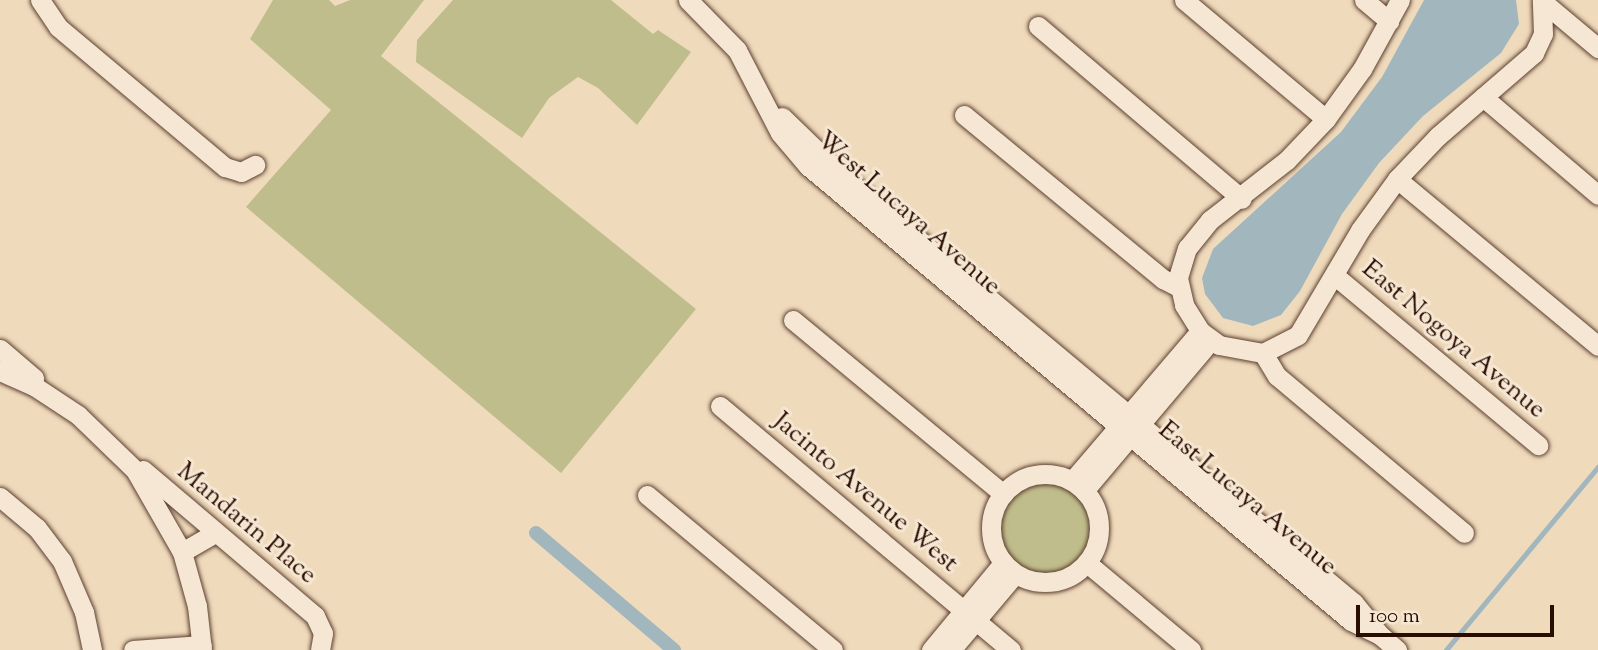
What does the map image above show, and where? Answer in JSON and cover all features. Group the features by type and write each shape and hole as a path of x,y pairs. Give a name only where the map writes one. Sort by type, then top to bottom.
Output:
{"street":[{"path":"40,0 58,27 225,167 241,172 255,165"},
{"name":"West Lucaya Avenue","path":"688,0 737,50 780,133 930,259"},
{"path":"1184,0 1326,118"},
{"path":"1364,0 1389,21"},
{"path":"1400,0 1362,69 1326,118 1242,198 1193,239 1180,267 1179,287 1206,335 1241,352 1264,353 1285,345 1307,326 1334,275 1397,179 1483,97 1534,53 1543,34 1543,1"},
{"path":"1543,1 1598,48"},
{"path":"1038,26 1242,198"},
{"path":"1483,97 1598,195"},
{"path":"964,114 1163,279 1179,287"},
{"path":"1397,179 1598,346"},
{"name":"East Lucaya Avenue","path":"930,259 1291,561 1358,626 1380,635 1396,650"},
{"name":"East Nogoya Avenue","path":"1334,275 1538,445"},
{"path":"793,320 1003,494"},
{"path":"1078,486 1206,335"},
{"path":"0,349 116,447 148,489 182,552 202,647 133,650"},
{"path":"1264,353 1277,376 1464,533"},
{"path":"0,371 34,386 78,415"},
{"name":"Jacinto Avenue West","path":"720,406 1011,650"},
{"name":"Mandarin Place","path":"116,447 318,620 324,637 320,650"},
{"path":"1042,474 1078,486 1099,527 1087,563 1075,574 1053,582 1030,580 1009,568 991,528 1003,494 1027,477 1042,474"},
{"path":"647,495 833,650"},
{"path":"0,497 37,528 62,561 80,599 92,650"},
{"path":"182,552 215,533"},
{"path":"1087,563 1191,650"},
{"path":"931,650 970,616 1009,568"},
{"path":"951,650 970,616"}],"shaded area":[{"path":"273,0 329,0 335,6 350,0 424,0 381,56 696,309 561,473 246,207 331,110 250,39"},
{"path":"453,0 611,0 653,34 658,30 691,52 637,125 598,88 578,77 549,98 522,138 416,62 417,40"},
{"path":"1044,480 1062,484 1077,494 1087,509 1091,527 1087,545 1077,560 1062,570 1044,574 1026,570 1011,560 1001,545 997,527 1001,509 1011,494 1026,484"}],"water":[{"path":"1424,0 1516,0 1519,24 1501,53 1423,116 1379,163 1342,214 1300,291 1281,315 1253,326 1223,318 1205,294 1202,278 1213,249 1341,132 1382,77"}],"waterway":[{"path":"1446,650 1598,467"},
{"path":"536,533 674,650"}]}
